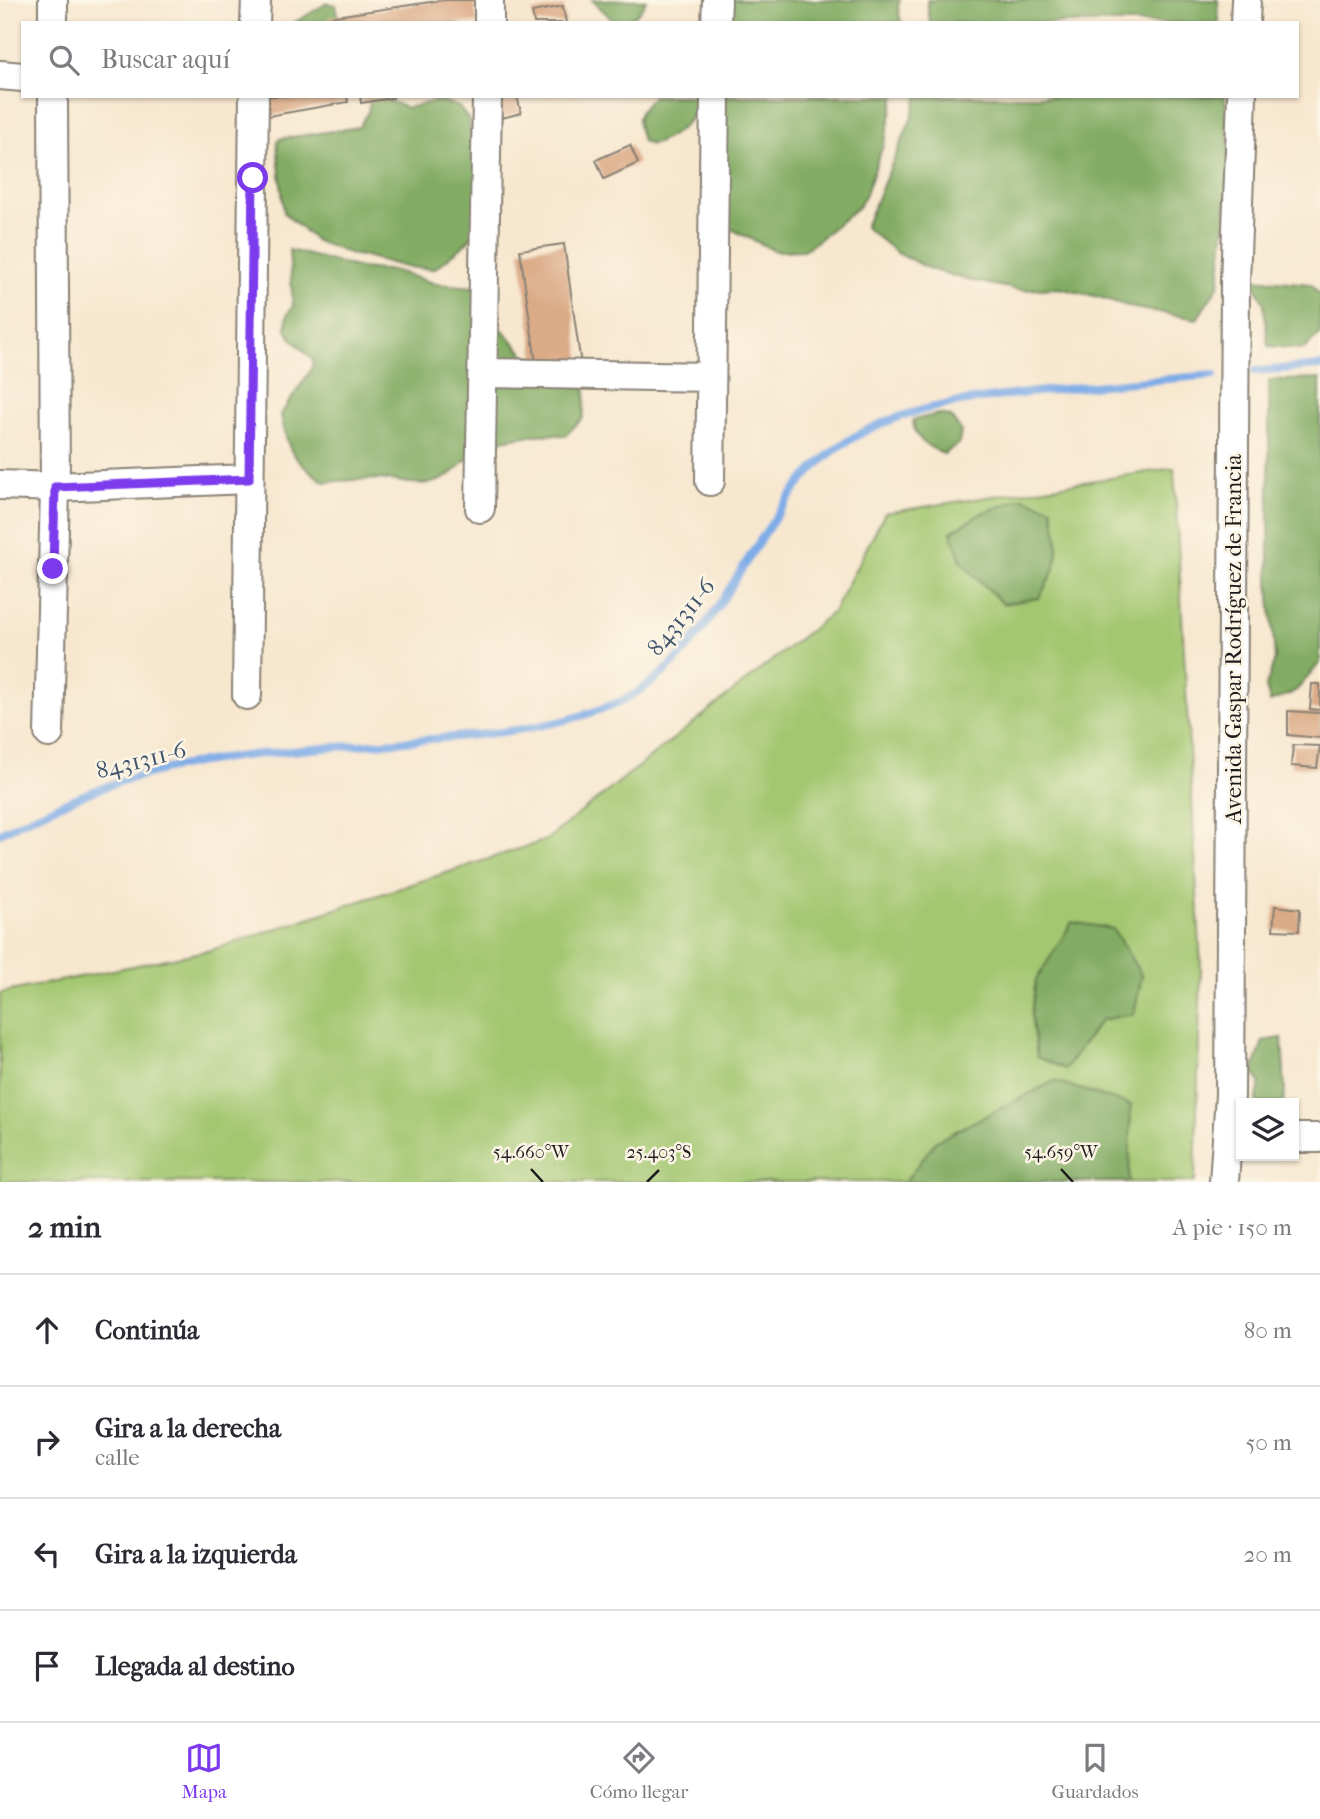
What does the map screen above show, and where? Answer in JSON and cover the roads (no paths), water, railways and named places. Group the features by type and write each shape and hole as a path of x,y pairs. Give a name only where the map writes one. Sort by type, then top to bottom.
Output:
{"street":[{"path":"53,0 53,21"},
{"path":"256,0 256,21"},
{"path":"489,0 489,21"},
{"path":"716,21 717,0"},
{"path":"1245,21 1246,0"},
{"path":"0,75 21,77"},
{"path":"49,733 55,487 53,98"},
{"path":"247,695 254,98"},
{"path":"480,508 487,98"},
{"path":"710,481 715,98"},
{"name":"Avenida Gaspar Rodríguez de Francia","path":"1224,1182 1234,1137 1231,1082 1236,282 1242,98"},
{"path":"483,373 711,377"},
{"path":"0,485 55,487 249,479"},
{"path":"1299,1138 1320,1138"}],"waterway":[{"name":"8431311-6","path":"1255,371 1320,366"},
{"name":"8431311-6","path":"0,833 94,791 189,764 286,751 503,732 591,713 643,689 684,652 717,608 796,488 828,455 862,433 910,414 960,402 1081,387 1214,375"}]}
